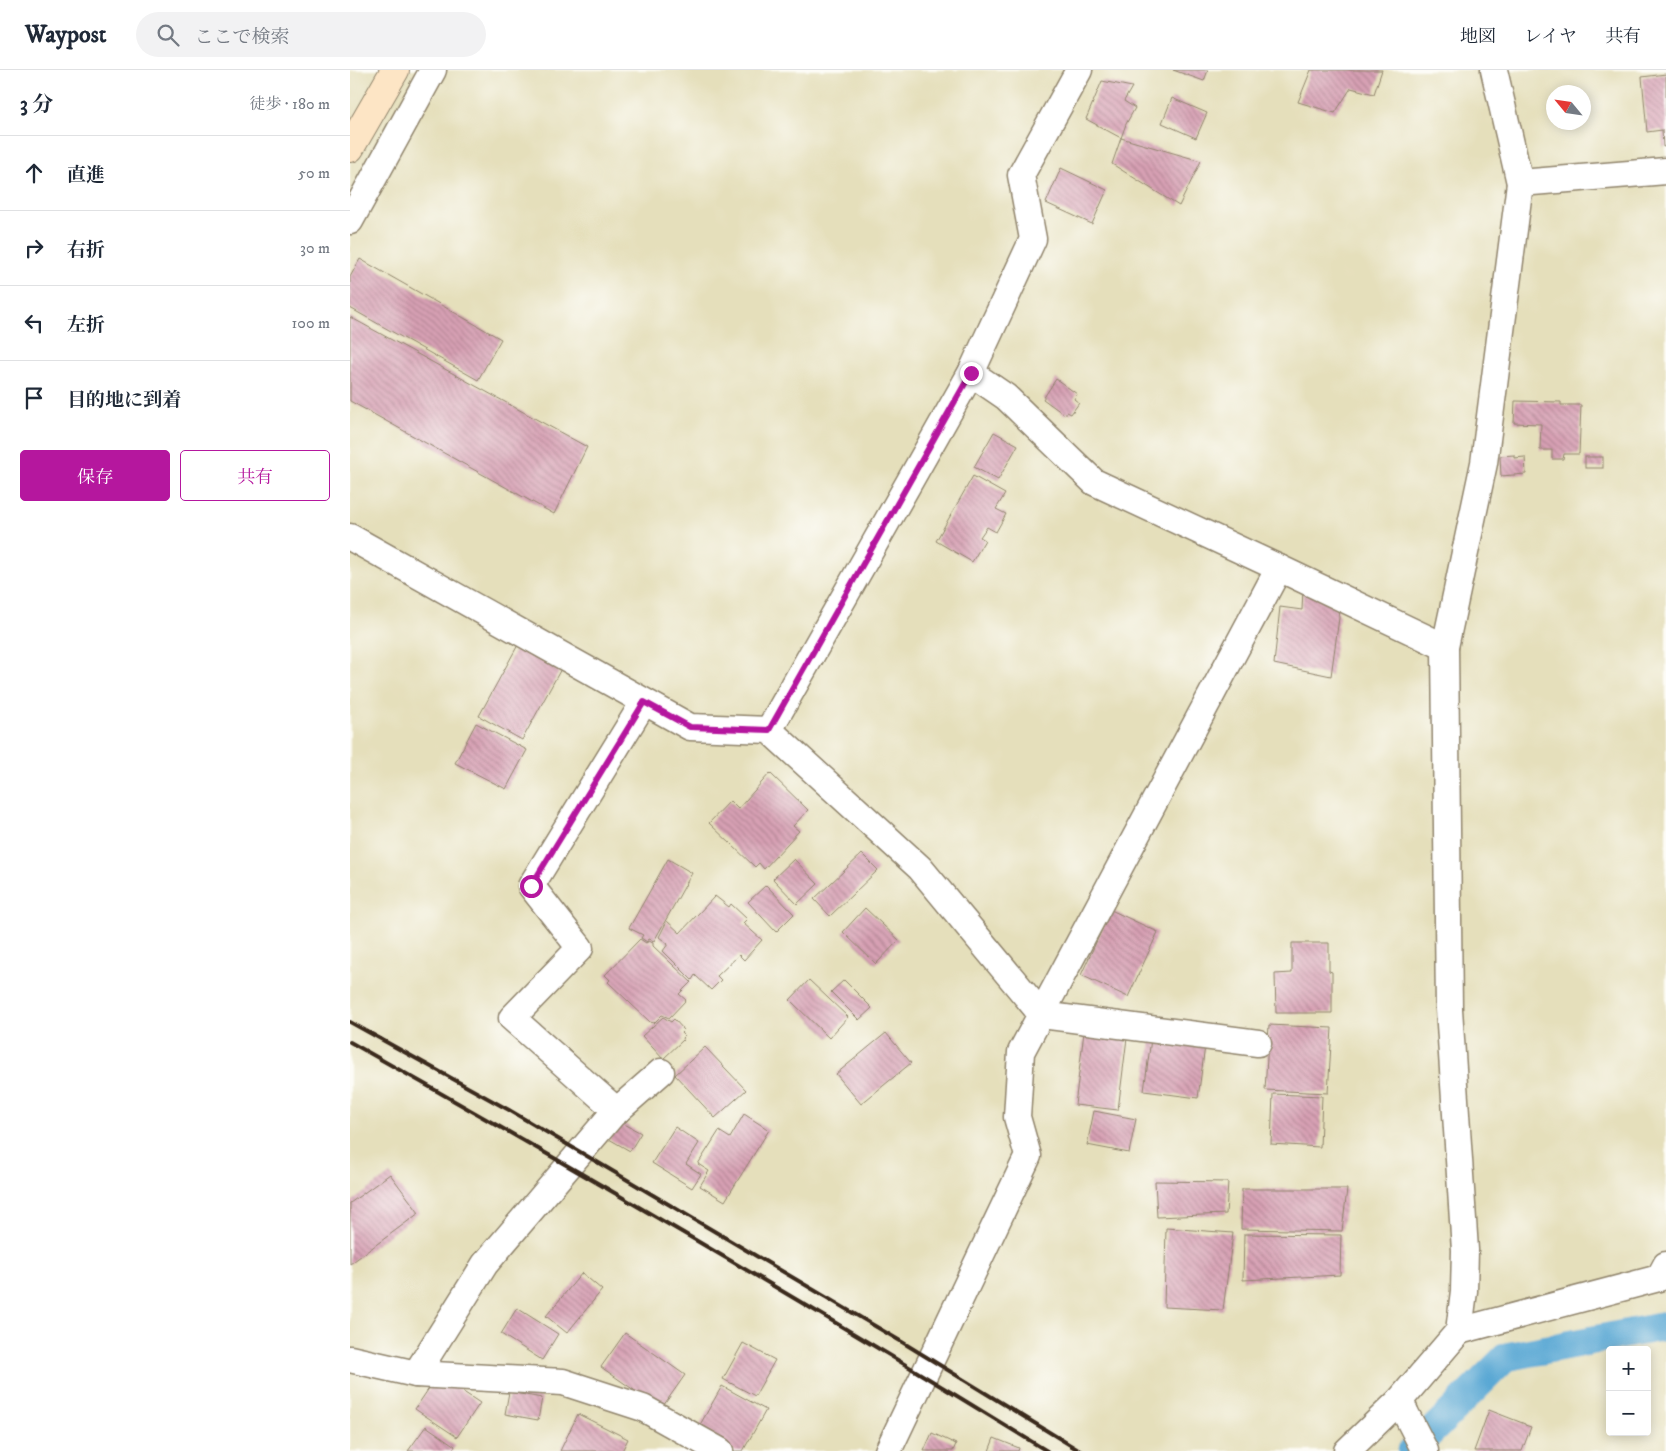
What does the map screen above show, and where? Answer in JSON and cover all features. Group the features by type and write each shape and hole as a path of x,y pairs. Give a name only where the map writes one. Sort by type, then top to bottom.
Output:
{"main road":[{"path":"350,148 395,70"}],"street":[{"path":"350,221 433,70"},
{"path":"769,730 971,373 1033,239 1021,176 1079,70"},
{"path":"1347,1451 1403,1407 1459,1331 1464,1291 1465,1250 1449,1009 1446,647 1484,463 1520,182 1494,70"},
{"path":"1520,182 1666,171"},
{"path":"971,373 1006,397 1094,482 1446,647"},
{"path":"350,537 690,727 769,730 920,868 1042,1015 1258,1043"},
{"path":"888,1451 1028,1156 1017,1117 1021,1052 1279,568"},
{"path":"617,1111 512,1018 580,948 531,886 644,702"},
{"path":"416,1374 485,1264 617,1111 661,1072"},
{"path":"1459,1331 1659,1278 1666,1265"},
{"path":"350,1358 416,1374 563,1382 643,1408 720,1451"},
{"path":"1403,1407 1425,1451"}],"building":[{"path":"1173,70 1208,70 1204,81"},
{"path":"1311,70 1382,70 1374,94 1351,88 1335,113 1298,102"},
{"path":"1666,74 1666,146 1663,147 1662,130 1647,132 1642,77"},
{"path":"1102,81 1132,87 1124,101 1135,108 1121,138 1086,119"},
{"path":"1172,98 1207,113 1196,138 1162,123"},
{"path":"1121,138 1201,161 1179,206 1112,164"},
{"path":"1061,168 1107,190 1092,224 1046,203"},
{"path":"360,259 501,339 478,380 350,308 350,277"},
{"path":"350,317 587,447 554,514 350,401"},
{"path":"1056,379 1077,394 1074,399 1079,403 1071,414 1067,412 1065,415 1043,399"},
{"path":"1515,401 1561,402 1561,405 1581,405 1579,454 1564,454 1563,459 1552,459 1552,450 1540,450 1541,424 1514,423"},
{"path":"994,432 1018,445 998,480 974,467"},
{"path":"1514,455 1514,458 1525,457 1526,474 1501,476 1500,456"},
{"path":"1585,457 1603,457 1603,468 1585,468"},
{"path":"973,476 1005,494 996,509 1006,514 996,532 987,527 980,537 985,540 972,562 936,541"},
{"path":"1303,588 1336,594 1339,618 1331,676 1274,664 1280,607 1302,610"},
{"path":"519,643 562,667 522,740 479,716"},
{"path":"476,723 527,750 506,789 455,763"},
{"path":"770,773 808,810 793,826 799,831 764,869 759,863 755,867 709,823 730,801 738,809"},
{"path":"862,854 878,870 830,916 814,899"},
{"path":"668,859 692,873 654,941 649,939 647,942 641,938 643,935 629,928"},
{"path":"794,859 818,884 797,904 773,879"},
{"path":"766,885 794,914 776,932 748,902"},
{"path":"715,896 729,907 731,904 747,919 743,923 762,940 744,960 739,955 717,976 721,980 711,990 695,975 692,980 663,951 668,944 659,937 667,921 680,933"},
{"path":"865,908 899,940 876,964 843,932"},
{"path":"1111,910 1158,932 1128,997 1081,975"},
{"path":"640,939 646,943 649,941 653,943 653,946 691,982 679,994 686,1000 669,1018 662,1015 654,1023 650,1022 608,982 610,980 605,975"},
{"path":"1292,943 1329,943 1329,971 1332,972 1332,1013 1276,1013 1275,974 1292,973"},
{"path":"809,980 848,1017 829,1038 790,1000"},
{"path":"844,980 872,1008 859,1020 831,992"},
{"path":"663,1017 671,1022 674,1019 684,1030 681,1033 684,1036 683,1040 663,1059 642,1036"},
{"path":"1269,1025 1332,1028 1328,1093 1265,1090"},
{"path":"1084,1032 1127,1038 1118,1110 1075,1105"},
{"path":"886,1033 911,1063 861,1104 836,1074"},
{"path":"1151,1039 1205,1046 1198,1098 1144,1091"},
{"path":"705,1047 746,1090 715,1118 675,1075"},
{"path":"1273,1094 1322,1096 1320,1147 1271,1144"},
{"path":"1094,1111 1136,1119 1129,1153 1087,1145"},
{"path":"744,1114 769,1130 725,1201 700,1186 709,1171 698,1164 719,1131 730,1138"},
{"path":"619,1121 641,1133 630,1151 609,1139"},
{"path":"675,1127 699,1143 686,1164 701,1174 692,1188 652,1163"},
{"path":"390,1174 419,1213 350,1264 350,1203"},
{"path":"1155,1181 1228,1182 1226,1214 1157,1217"},
{"path":"1242,1189 1347,1189 1342,1231 1241,1229"},
{"path":"1166,1228 1233,1233 1223,1310 1164,1307"},
{"path":"1244,1234 1341,1235 1340,1275 1243,1280"},
{"path":"582,1273 602,1290 567,1333 546,1316"},
{"path":"517,1308 558,1334 542,1360 501,1334"},
{"path":"625,1333 685,1375 661,1409 601,1367"},
{"path":"743,1343 775,1360 755,1396 723,1379"},
{"path":"438,1375 480,1403 457,1437 415,1409"},
{"path":"722,1386 766,1410 743,1451 735,1451 697,1430"},
{"path":"509,1392 542,1398 538,1420 505,1414"},
{"path":"1489,1410 1531,1427 1522,1451 1474,1451"},
{"path":"578,1414 628,1439 622,1451 560,1451"},
{"path":"426,1426 455,1446 452,1451 408,1451"},
{"path":"932,1433 956,1444 953,1451 924,1451"},
{"path":"994,1438 1019,1448 1018,1451 989,1451"}],"waterway":[{"path":"1412,1451 1506,1357 1666,1326"}],"railway":[{"path":"350,1022 509,1110 902,1342 1080,1451"},
{"path":"350,1042 701,1243 1047,1451"}],"route":[{"path":"531,886 644,702 690,727 769,730 971,373"}]}
